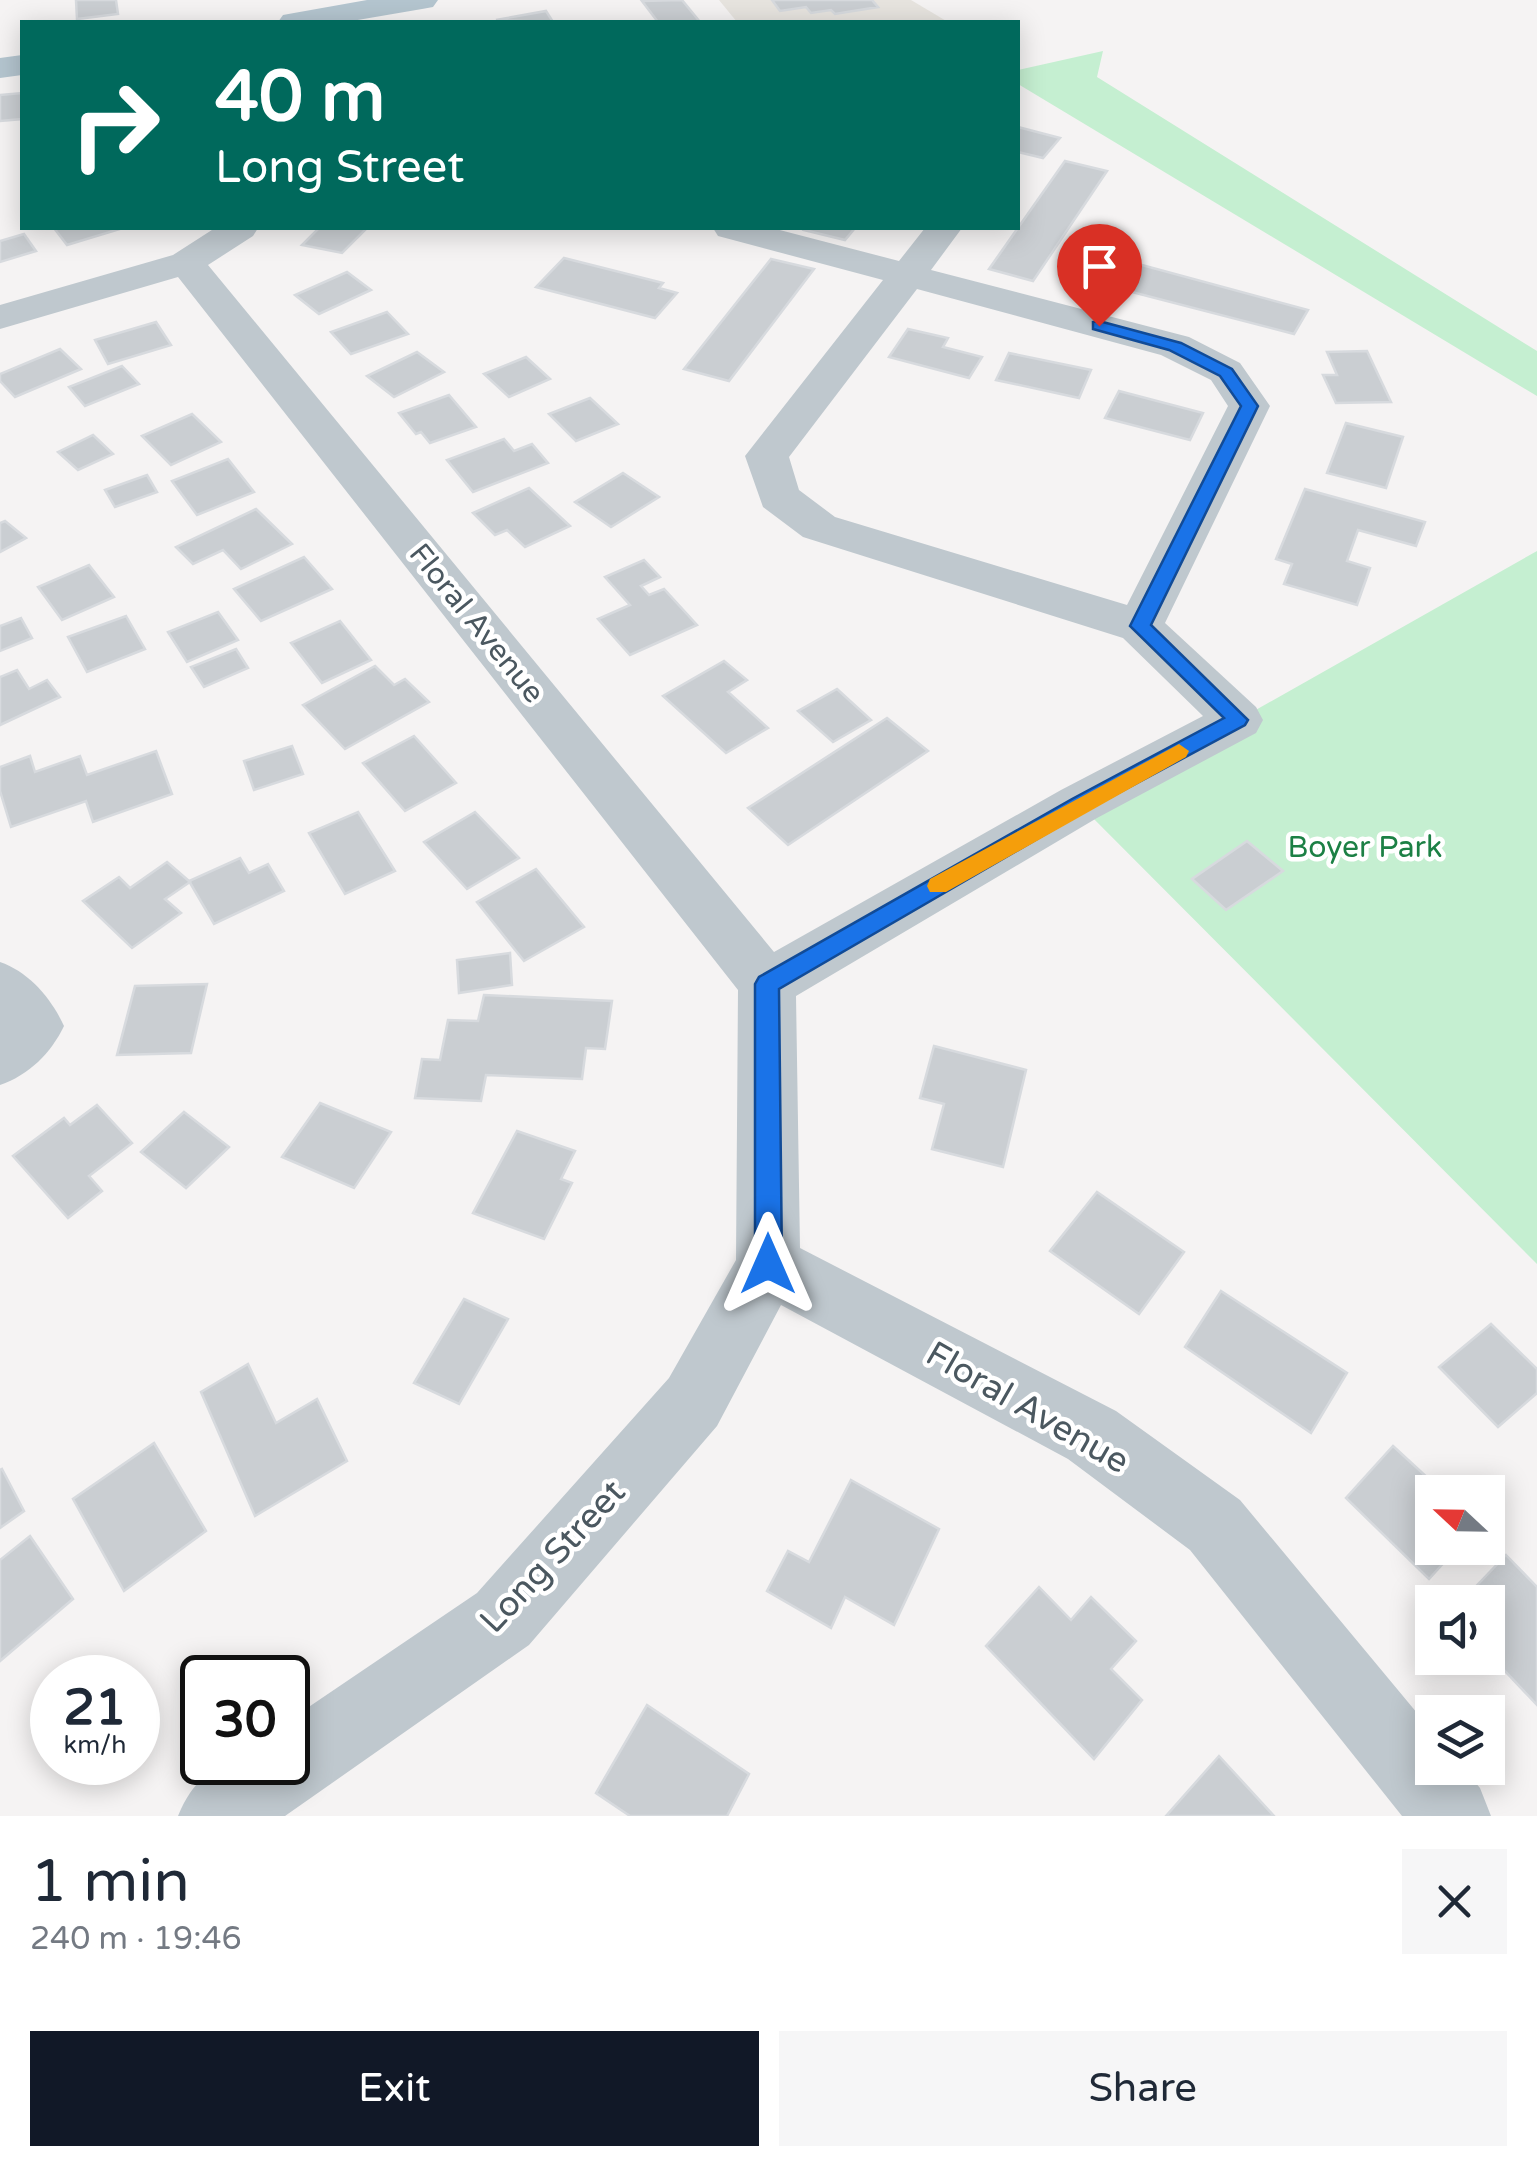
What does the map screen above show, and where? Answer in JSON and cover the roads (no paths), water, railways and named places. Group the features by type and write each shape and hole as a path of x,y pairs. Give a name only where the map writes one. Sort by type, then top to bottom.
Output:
{"main road":[{"path":"306,20 422,0"}],"street":[{"path":"0,316 186,263 237,230"},
{"path":"739,230 1175,346 1226,372 1249,406 1140,626"},
{"path":"768,1264 767,984 1079,804 1238,720 1140,626 819,527 778,496 767,456 942,230"},
{"name":"Floral Avenue","path":"186,263 767,984"},
{"path":"0,986 35,1026 0,1060"},
{"name":"Floral Avenue","path":"768,1264 1092,1435 1215,1526 1452,1816"},
{"name":"Long Street","path":"217,1816 502,1619 693,1402 768,1264"}],"park label":[{"name":"Boyer Park","path":"1365,847"}]}
